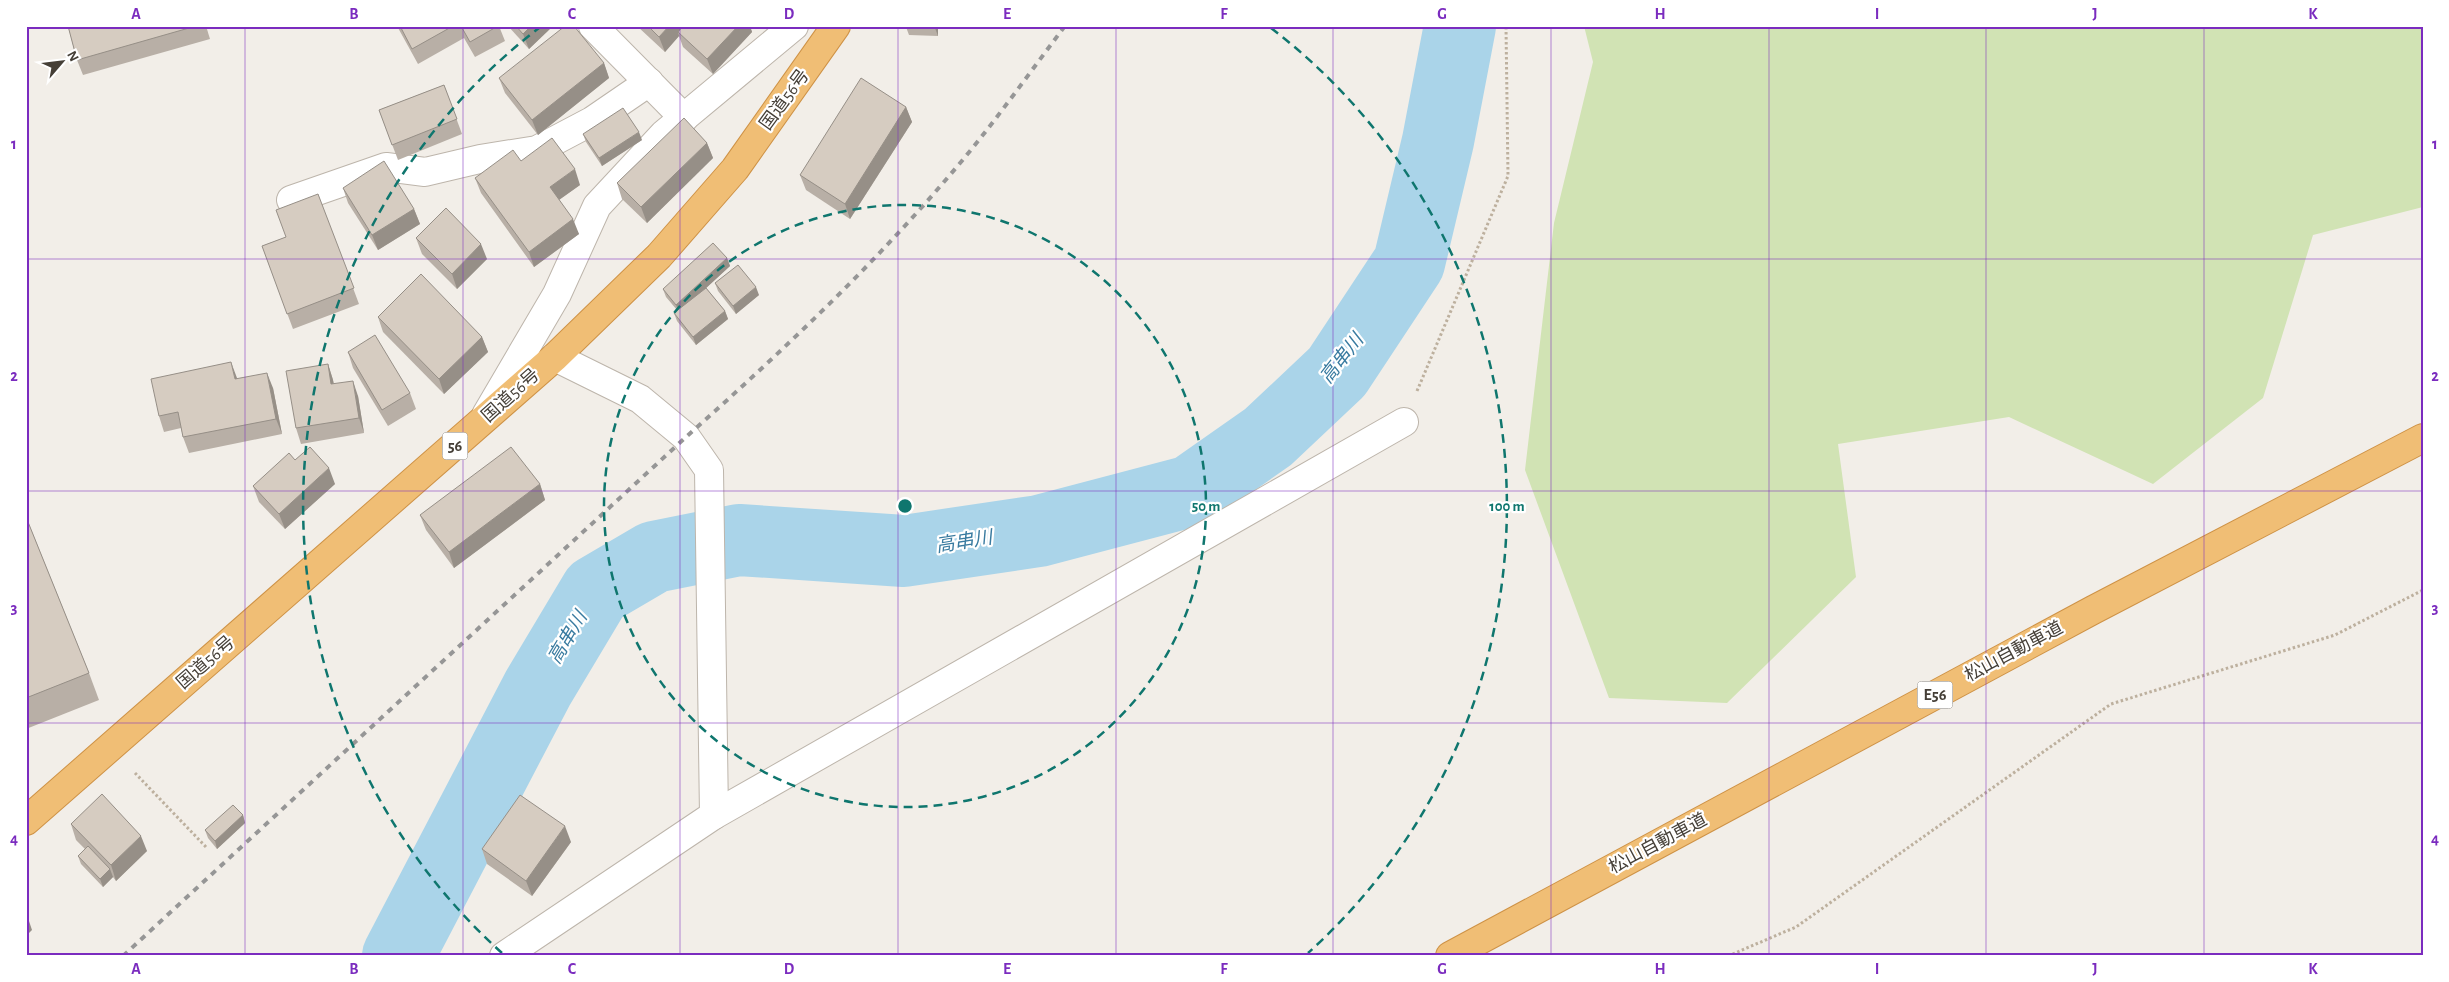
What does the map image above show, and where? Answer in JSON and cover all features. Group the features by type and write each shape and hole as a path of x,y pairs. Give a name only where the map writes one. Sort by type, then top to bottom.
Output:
{"highway":[{"name":"国道56号","path":"26,821 555,357 659,256 735,169 836,26"},
{"name":"松山自動車道","path":"1450,956 2093,610 2423,438"}],"street":[{"path":"593,26 684,118"},
{"path":"481,422 557,294 598,206 664,134 794,26"},
{"path":"291,200 386,167 425,172 480,159 537,150 592,120 649,82"},
{"path":"555,357 640,400 686,437 709,470 714,815"},
{"path":"504,956 714,815 1404,422"}],"path":[{"path":"1404,422 1508,176 1506,26"},
{"path":"1728,956 1796,927 2111,704 2335,635 2423,590"},
{"path":"111,746 206,846"}],"green space":[{"path":"1584,26 2423,26 2423,207 2313,235 2263,398 2153,484 2009,417 1838,444 1856,577 1727,703 1609,698 1525,470 1554,223 1593,62"}],"building":[{"path":"68,26 196,26 77,60"},
{"path":"400,26 453,26 412,49"},
{"path":"461,26 498,26 470,42"},
{"path":"516,26 531,26 523,34"},
{"path":"565,26 574,26 604,63 532,120 499,78"},
{"path":"648,26 669,26 659,37"},
{"path":"683,26 738,26 707,59 678,32"},
{"path":"935,26 935,28 906,27"},
{"path":"861,78 906,107 845,204 800,175"},
{"path":"444,85 457,119 392,145 379,110"},
{"path":"623,108 639,132 599,158 583,134"},
{"path":"684,118 707,143 641,207 617,183"},
{"path":"552,138 575,169 550,187 573,219 529,252 475,178 513,150 521,161"},
{"path":"384,161 414,209 372,235 343,188"},
{"path":"318,194 354,288 287,314 262,246 286,237 276,210"},
{"path":"446,208 481,244 452,274 416,238"},
{"path":"713,243 727,258 676,305 663,289"},
{"path":"738,265 756,287 733,306 715,283"},
{"path":"421,274 482,337 439,379 378,317"},
{"path":"706,288 725,311 693,337 674,313"},
{"path":"375,335 410,393 382,410 348,352"},
{"path":"231,362 235,379 267,373 276,419 183,437 178,412 159,416 151,379"},
{"path":"328,364 331,384 353,381 359,418 296,428 286,371"},
{"path":"310,447 329,468 279,514 253,486 289,453 295,460"},
{"path":"511,447 540,484 449,552 420,515"},
{"path":"26,517 89,673 26,698"},
{"path":"102,794 141,836 111,865 71,824"},
{"path":"520,795 565,826 526,881 482,849"},
{"path":"233,805 243,815 215,841 205,830"},
{"path":"88,846 110,869 100,879 78,856"}],"waterway":[{"name":"高串川","path":"398,956 538,688 596,591 654,557 739,540 904,551 1039,531 1191,491 1268,437 1337,372 1409,263 1438,141 1460,26"}],"railway":[{"path":"123,956 755,375 822,311 919,211 949,176 994,121 1065,26"}]}
